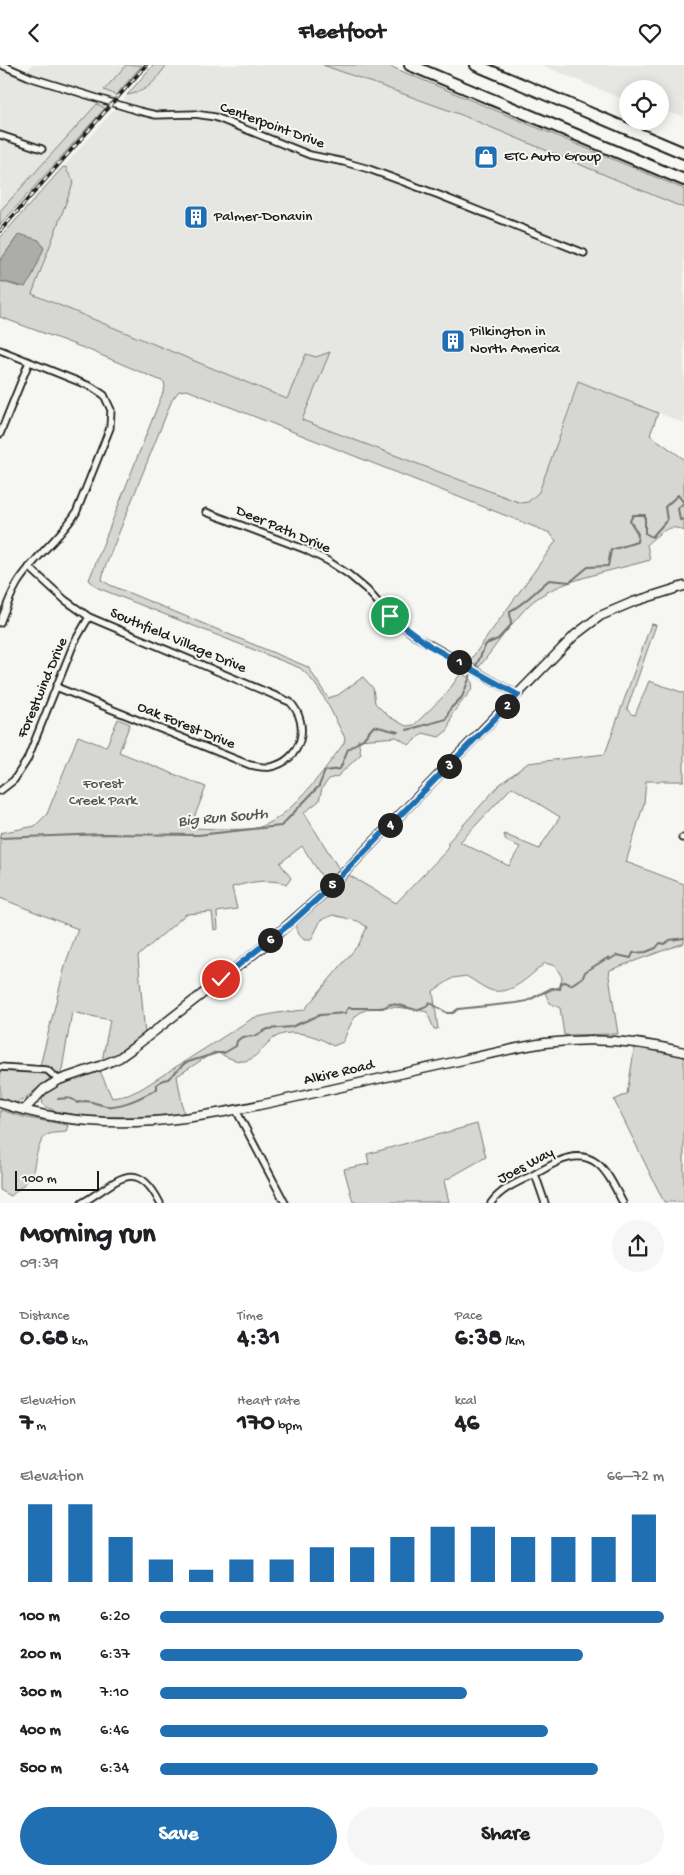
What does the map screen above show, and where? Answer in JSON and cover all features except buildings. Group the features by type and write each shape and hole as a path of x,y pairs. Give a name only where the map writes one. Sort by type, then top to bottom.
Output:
{"highway":[{"path":"410,65 684,180"},
{"path":"476,65 684,153"},
{"path":"487,65 544,93"}],"street":[{"name":"Centerpoint Drive","path":"2,65 36,79 139,111 156,115 195,114 215,117 310,155 369,169 461,203 584,253"},
{"path":"0,135 42,149"},
{"path":"0,350 92,387 104,395 111,410 110,428 76,513 29,567 17,584 0,623"},
{"path":"0,434 29,362"},
{"name":"Deer Path Drive","path":"206,512 304,549 328,561 348,574 367,590 383,609 415,636 518,695"},
{"name":"Southfield Village Drive","path":"29,567 65,600 89,617 290,702 295,708 302,724 300,741"},
{"path":"24,1110 44,1089 59,1080 100,1066 126,1053 291,923 348,870 575,635 600,616 633,602 684,586"},
{"name":"Forestwind Drive","path":"0,791 14,780 21,771 74,643 89,617"},
{"name":"Oak Forest Drive","path":"56,687 250,765 270,767 282,763 289,758 300,741"},
{"name":"Alkire Road","path":"0,1103 68,1119 143,1123 185,1119 236,1110 545,1043 612,1039 645,1043 684,1052"},
{"path":"0,1067 47,1070 59,1080"},
{"path":"236,1110 285,1203"},
{"name":"Joes Way","path":"491,1203 500,1192 559,1161 571,1158 588,1158 604,1168 623,1203"},
{"path":"535,1174 545,1203"},
{"path":"82,1203 115,1181 126,1177 137,1177 146,1181 153,1189 160,1203"}],"shaded area":[{"path":"0,65 11,65 26,72 32,65 126,65 104,90 116,95 105,108 97,104 0,211"},
{"path":"167,65 323,65 459,114 684,208 684,423 578,381 539,492 528,502 521,503 302,420 330,353 316,357 306,354 287,399 32,294 74,181 67,168 63,167 127,95 141,93 147,89"},
{"path":"542,65 684,65 684,116 669,113 669,80 619,80 619,98"},
{"path":"19,234 39,240 44,248 31,279 25,287 0,281 0,261"}],"green space":[{"path":"126,65 142,65 116,95 104,90"},
{"path":"153,65 167,65 146,88 127,95"},
{"path":"323,65 387,65 684,189 684,208 459,114"},
{"path":"97,104 105,108 0,225 0,211"},
{"name":"Forest Creek Park","path":"63,167 67,168 74,181 32,294 287,399 306,354 316,357 330,352 302,420 521,503 528,502 539,492 578,381 658,413 650,435 684,459 684,531 674,528 664,530 656,536 647,544 650,560 570,582 540,596 516,619 479,667 469,662 556,541 550,533 187,390 179,391 172,400 104,570 102,580 308,667 328,698 338,695 363,677 373,688 375,703 388,716 406,726 414,725 446,694 461,673 471,679 473,688 452,714 448,730 439,737 423,733 409,745 397,737 358,740 361,754 338,776 329,779 322,788 319,801 304,813 341,872 328,886 302,846 280,863 291,878 287,884 266,881 232,887 237,909 217,912 218,929 214,930 212,912 186,914 138,956 145,1035 126,1050 102,1061 110,1020 72,1012 61,1075 50,1067 40,1066 66,962 78,929 0,898 0,833 35,826 47,814 78,736 106,747 118,719 130,724 119,752 206,787 190,828 232,829 256,828 281,816 316,780 344,743 345,738 320,691 300,668 98,588 89,580 165,387 164,382 89,350 0,317 0,281 20,287 19,234 0,261 0,238"},
{"path":"651,624 656,625 627,709 631,714 635,715 649,681 684,693 684,781 646,781 644,803 626,862 684,884 684,943 610,970 609,976 618,1034 564,1035 560,1008 550,1003 545,993 561,986 562,977 555,966 545,963 520,984 505,990 490,990 466,976 453,978 433,991 438,1029 434,1029 427,1012 379,1007 361,1012 355,1017 343,1042 333,1046 312,1036 288,1033 274,1038 254,1056 245,1061 214,1052 177,1076 184,1114 133,1117 89,1116 70,1114 43,1105 42,1099 53,1088 100,1071 112,1098 128,1095 141,1089 253,1018 304,1010 359,944 367,927 358,921 333,915 321,920 311,940 304,940 297,932 295,924 326,897 347,874 396,903 448,849 448,842 499,785 528,763 605,754","holes":["512,787 560,817 539,849 504,834 506,841 520,847 509,866 460,842"]},
{"path":"635,1045 684,1056 684,1202 664,1202 614,1100 627,1094"},
{"path":"0,1071 47,1073 50,1078 23,1100 15,1103 0,1098"},
{"path":"0,1110 27,1118 68,1125 66,1132 51,1133 44,1138 37,1154 33,1176 11,1196 0,1190"},
{"path":"477,1124 486,1157 444,1181 449,1202 353,1202 344,1169 369,1164 367,1154"}],"waterway":[{"name":"Big Run South","path":"476,666 486,644 498,639 511,625 510,611 525,601 549,580 570,582 588,567 608,566 611,550 637,542 638,534 630,521 633,515 645,515 645,533 652,537 667,520 665,507 678,495 684,503"},
{"name":"Big Run South","path":"684,503 678,508 680,520 684,519"},
{"name":"Big Run South","path":"407,730 446,719 450,709 462,697 471,674"},
{"name":"Big Run South","path":"0,838 104,834 198,835 281,826 319,786 325,771 340,769 348,749 363,739 374,726 398,732"},
{"path":"58,1099 69,1098 77,1103 86,1101 104,1106 124,1104 157,1089 157,1084 168,1079 185,1063 217,1053 224,1053 236,1046 237,1041 242,1037 255,1036 268,1029 291,1027 320,1015 345,1013 348,1008 383,1008 390,1004 416,1010 427,1006 429,1002 447,1013 453,1013 458,1009 527,1001 552,988 560,989 561,983 565,982 571,985 583,977 585,972 609,957 609,960 617,955 631,958 633,953 646,952 656,948 660,943 664,944 670,940 684,938"}],"railway":[{"path":"0,231 146,65"}],"place":[{"name":"ETC Auto Group","path":"486,157"},
{"name":"Palmer-Donavin","path":"196,217"},
{"name":"Pilkington in North America","path":"453,341"}],"route":[{"path":"221,979 291,923 325,892 518,695 430,646 402,627 390,616"}]}
